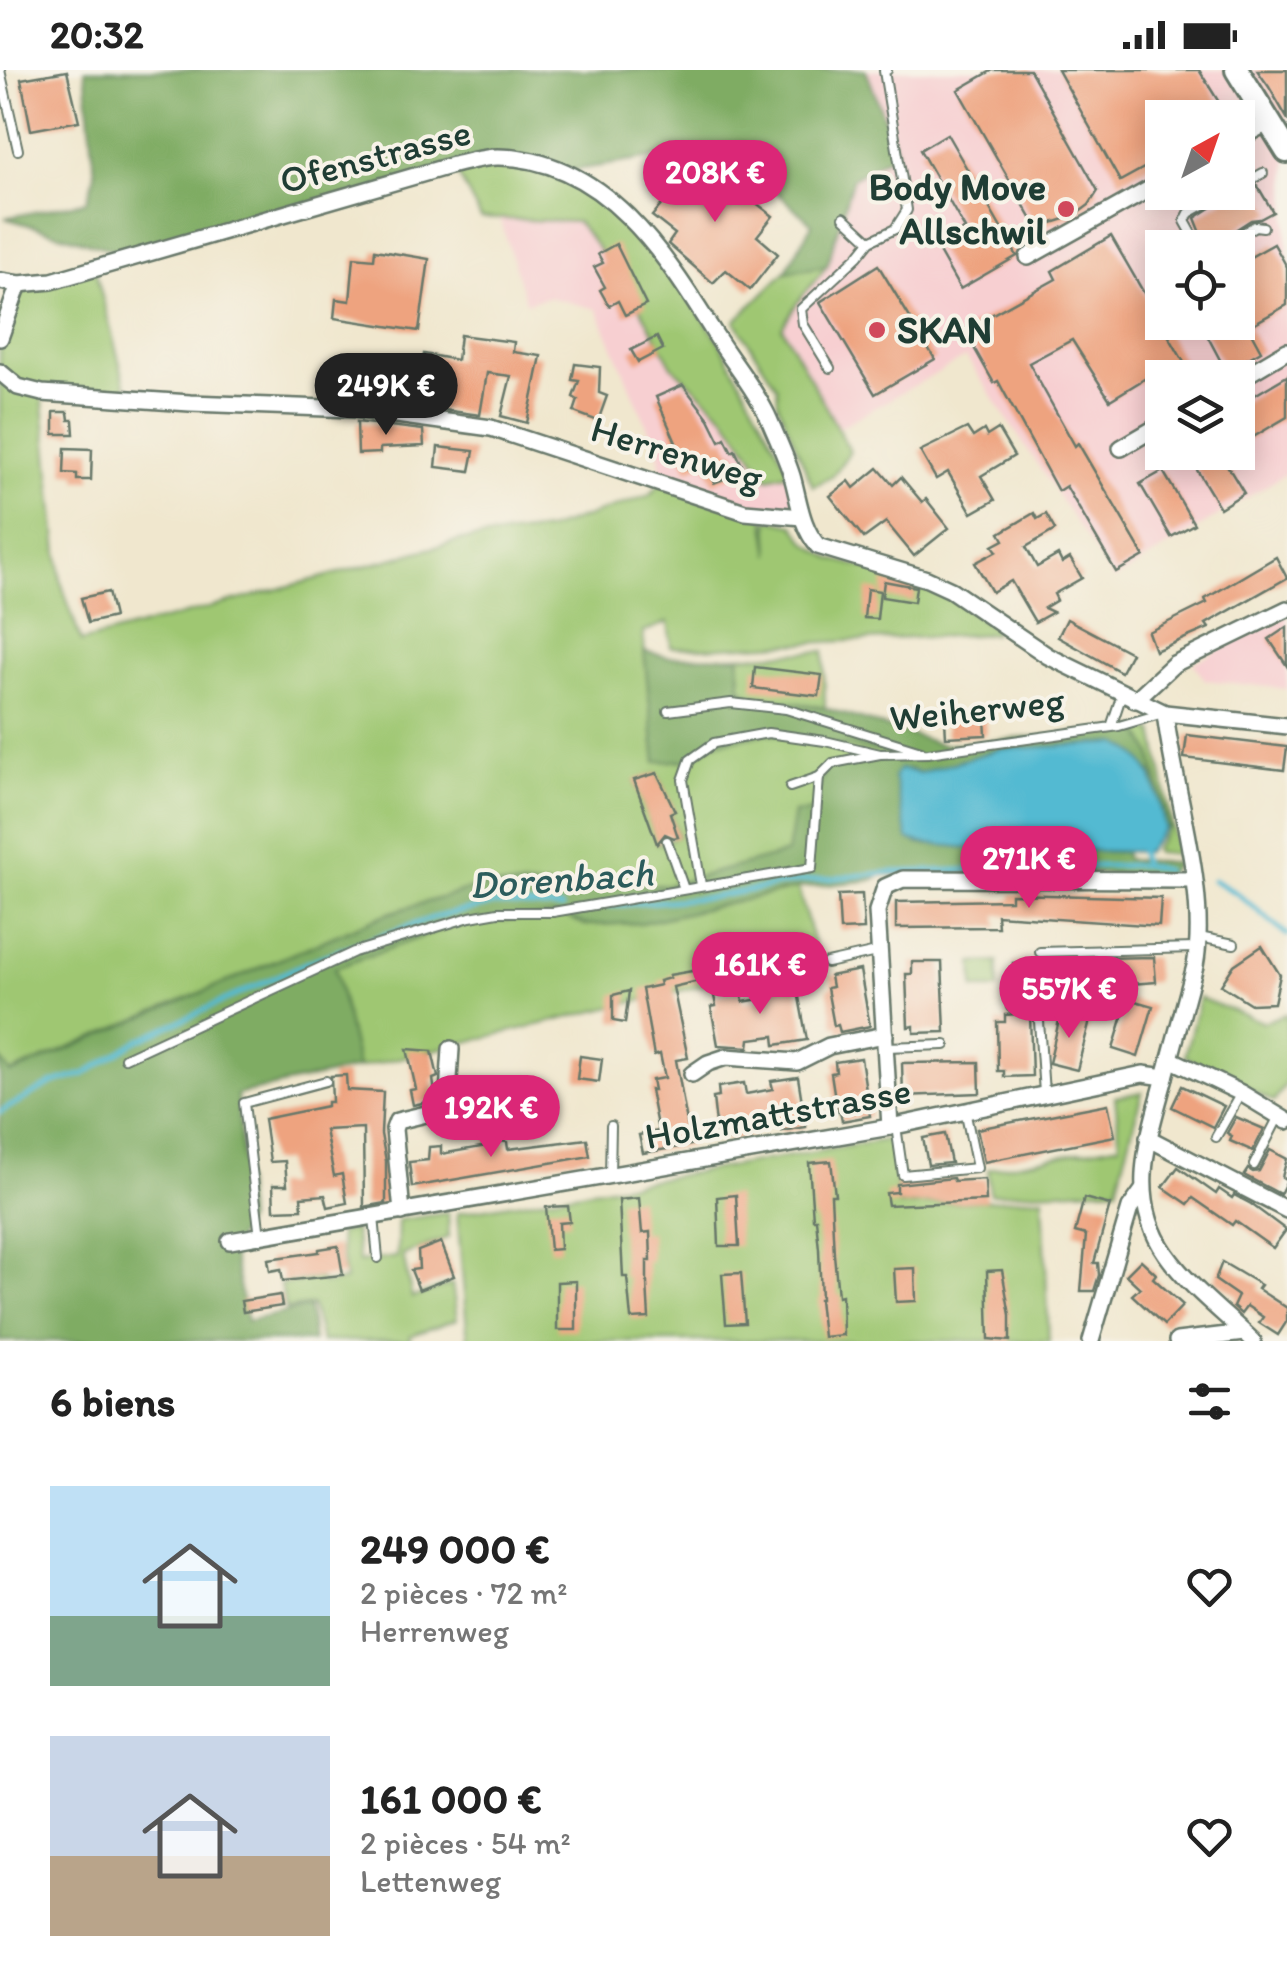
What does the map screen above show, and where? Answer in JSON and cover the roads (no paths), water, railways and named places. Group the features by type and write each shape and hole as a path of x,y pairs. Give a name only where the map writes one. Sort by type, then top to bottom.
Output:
{"street":[{"path":"1238,70 1287,151"},
{"path":"1255,130 1269,122"},
{"name":"Ofenstrasse","path":"0,281 52,281 453,165 496,157 548,164 568,171 625,212 686,287 767,414 791,473 802,517"},
{"path":"1028,257 1145,192"},
{"path":"0,338 19,284"},
{"path":"1255,370 1287,351"},
{"name":"Herrenweg","path":"0,372 18,386 42,394 353,409 491,428 745,512 802,517 818,546 951,590 1015,636 1165,713 1287,726"},
{"path":"1122,448 1145,434"},
{"path":"1128,697 1174,664 1287,609"},
{"path":"1165,713 1194,880 1199,943 1148,1138 1143,1190 1153,1231 1164,1251 1248,1337"},
{"path":"893,1126 878,911 884,886 903,880 1194,880"},
{"path":"692,1074 726,1057 797,1062 829,1046 886,1041"},
{"path":"402,1212 396,1122 448,1109 451,1049"},
{"path":"1170,1059 1284,1118"},
{"name":"Holzmattstrasse","path":"230,1241 893,1126 1143,1074 1166,1077"},
{"path":"1148,1138 1287,1210"},
{"path":"1091,1341 1130,1208 1143,1190"},
{"path":"1177,1341 1248,1337"}],"lane":[{"path":"0,70 18,150"},
{"path":"830,368 803,324 801,309 870,240 894,228 907,210 885,70"},
{"path":"1255,177 1262,173"},
{"path":"1190,230 1185,221 1194,210"},
{"path":"844,217 870,240"},
{"path":"1249,230 1263,226"},
{"path":"1111,727 1128,697"},
{"path":"668,711 731,704 786,710 928,753"},
{"name":"Weiherweg","path":"700,885 683,780 690,760 714,742 768,733 880,754 928,753 1111,727 1165,713"},
{"path":"790,787 819,778 833,763 880,754"},
{"path":"125,1058 354,952 470,917 498,912 562,911 812,868 819,778"},
{"path":"667,841 684,889"},
{"path":"1040,952 1234,944"},
{"path":"827,963 881,951"},
{"path":"1011,1007 1038,1007 1044,1093"},
{"path":"886,1041 944,1045"},
{"path":"260,1237 244,1103 326,1081"},
{"path":"1216,1137 1241,1093"},
{"path":"893,1126 903,1175 977,1168 965,1110"},
{"path":"1254,1164 1284,1118"},
{"path":"610,1176 611,1126"},
{"path":"374,1217 378,1258"}],"water":[{"path":"1117,743 1147,767 1156,790 1165,828 1146,852 967,848 908,839 894,777 899,769 920,773 1000,749"}],"waterway":[{"path":"1140,852 1143,865"},
{"name":"Dorenbach","path":"608,906 713,897 796,882 893,872 1143,865 1165,870"},
{"name":"Dorenbach","path":"1213,880 1238,894 1287,935"},
{"name":"Dorenbach","path":"0,1112 53,1083 85,1074 137,1041 310,961 435,917 496,904 562,908"}],"place":[{"name":"Body Move Allschwil","path":"1066,209"},
{"name":"SKAN","path":"877,330"}]}
